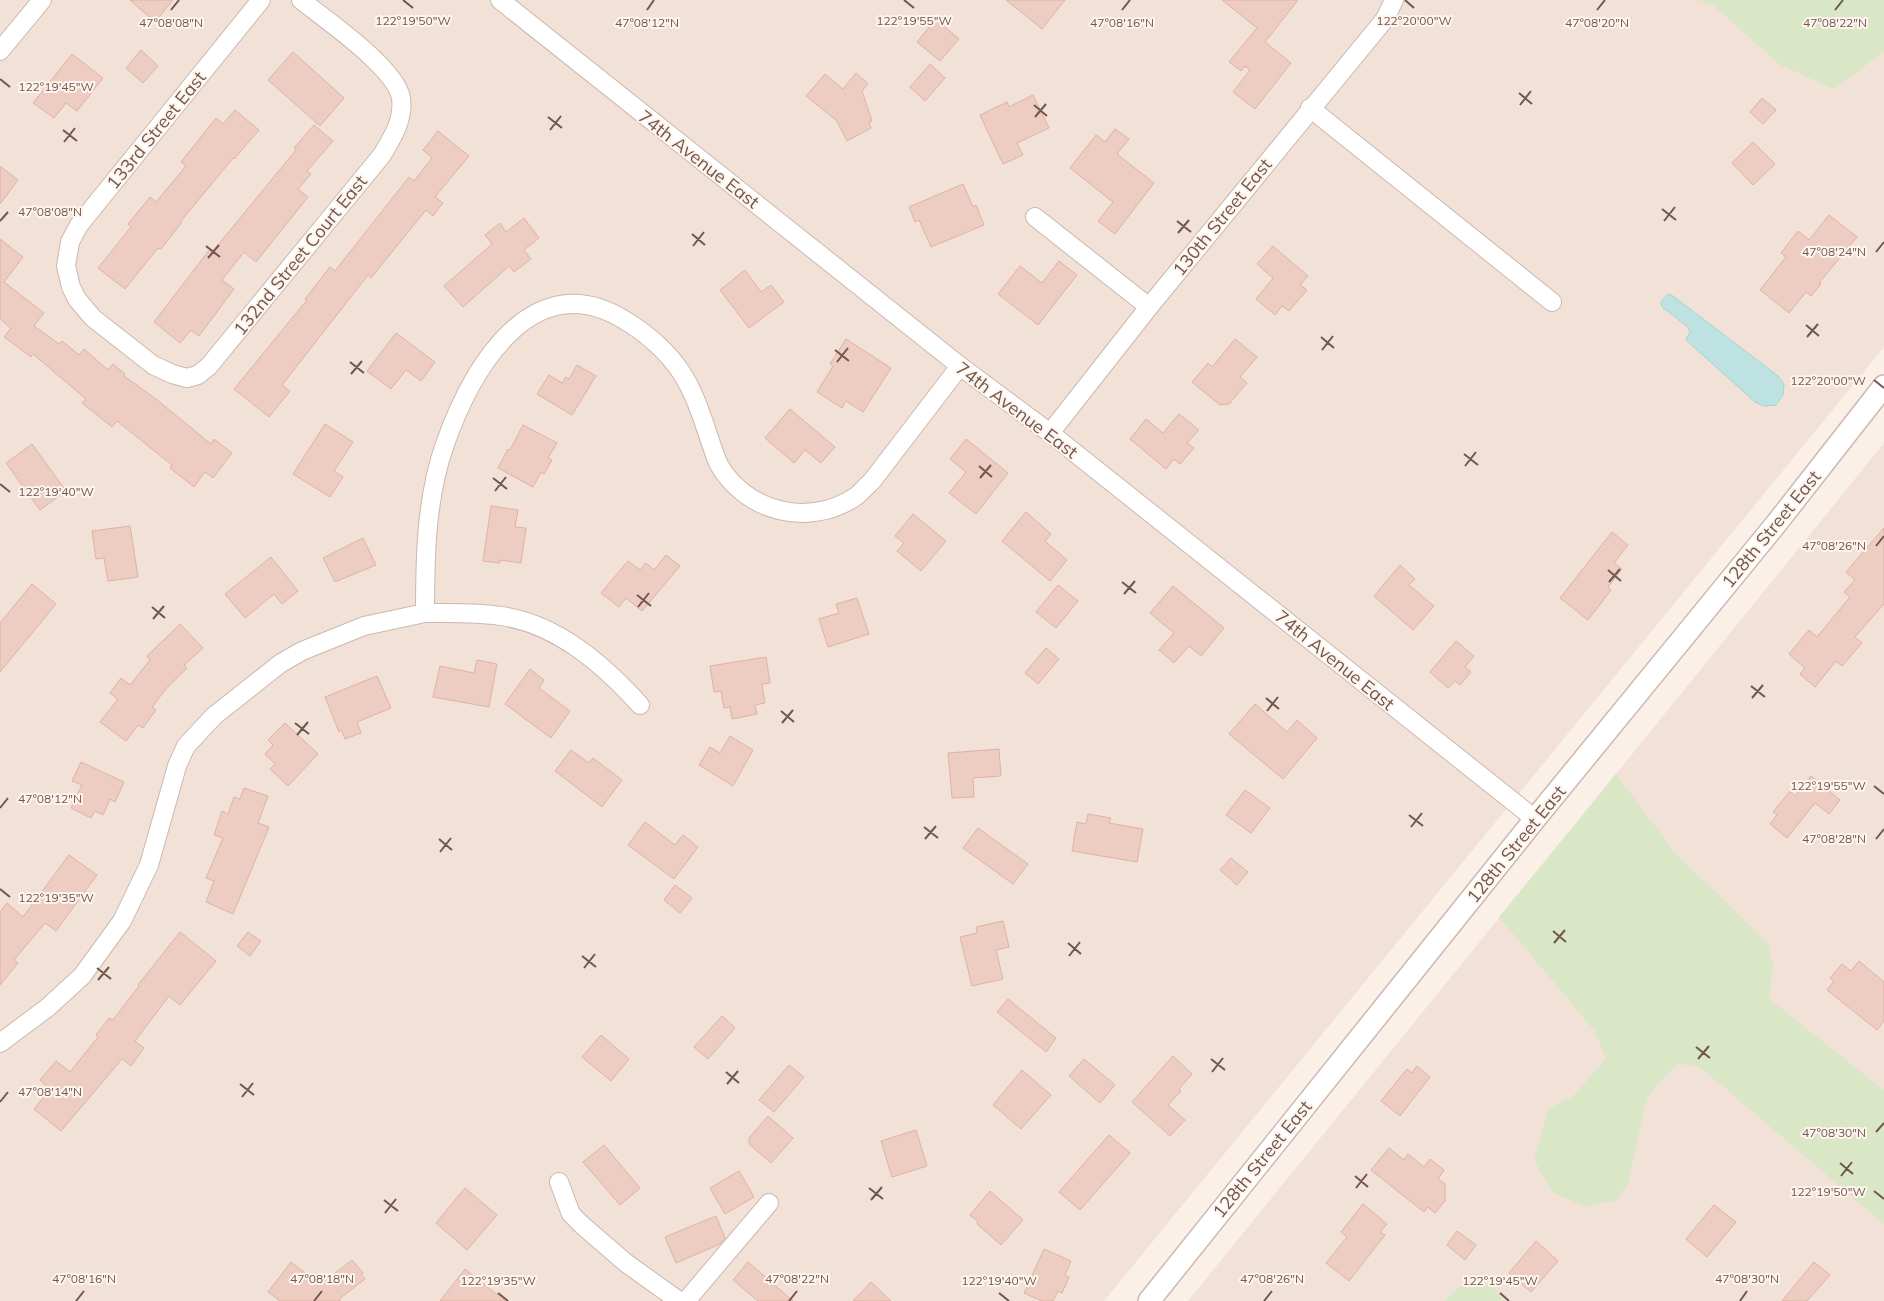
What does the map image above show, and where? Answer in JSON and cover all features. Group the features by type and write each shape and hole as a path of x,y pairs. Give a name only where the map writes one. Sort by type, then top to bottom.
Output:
{"street":[{"path":"0,52 42,0"},
{"name":"133rd Street East","path":"198,375 187,378 172,374 153,365 93,318 77,299 71,287 66,266 70,242 80,225 261,0"},
{"name":"132nd Street Court East","path":"198,375 209,366 382,155 396,131 400,115 401,98 393,79 376,60 301,0"},
{"name":"74th Avenue East","path":"500,0 960,366 1050,433 1535,820"},
{"name":"130th Street East","path":"1050,433 1310,108 1385,18 1394,0"},
{"path":"1310,108 1552,302"},
{"path":"1035,217 1150,307"},
{"path":"425,612 428,520 445,444 459,410 478,375 500,342 516,326 544,308 560,304 596,306 613,313 639,329 681,372 692,392 718,464 724,474 746,496 760,504 788,512 817,512 840,505 856,497 872,481 960,366"},
{"name":"128th Street East","path":"1148,1301 1776,524 1884,386"},
{"path":"0,1043 47,1008 82,976 122,921 149,865 177,766 186,746 214,716 281,663 302,651 364,626 425,612 479,613 502,616 526,621 566,640 616,678 640,705"},
{"path":"559,1182 571,1214 582,1226 626,1263 679,1301"},
{"path":"686,1301 769,1203"}],"shaded area":[{"path":"0,0 1884,0 1884,347 1104,1301 0,1301"},
{"path":"1884,443 1884,1301 1188,1301 1616,774"}],"green space":[{"path":"1697,0 1884,0 1884,52 1834,89 1780,65 1713,5"},
{"path":"1616,774 1675,853 1767,942 1773,964 1769,999 1884,1090 1884,1224 1699,1066 1677,1064 1647,1097 1628,1184 1616,1200 1585,1207 1552,1192 1534,1160 1548,1110 1573,1096 1606,1059 1594,1030 1499,917"},
{"path":"1479,1281 1496,1290 1503,1301 1445,1301 1459,1287"}],"water":[{"path":"1668,294 1778,376 1784,384 1783,395 1776,405 1764,406 1755,402 1686,340 1690,331 1688,327 1662,307 1661,302"}],"building":[{"path":"130,0 173,0 155,22"},
{"path":"1006,0 1065,0 1042,29"},
{"path":"1222,0 1298,0 1265,42 1291,63 1255,109 1233,92 1250,70 1245,66 1241,71 1229,62 1257,28"},
{"path":"936,19 959,39 940,61 917,42"},
{"path":"141,50 158,66 143,83 126,68"},
{"path":"293,52 344,98 320,126 268,80"},
{"path":"72,54 103,78 77,111 66,103 54,118 33,103"},
{"path":"930,64 945,78 925,101 910,87"},
{"path":"856,73 868,84 862,91 872,121 869,122 871,128 847,141 837,121 806,96 825,74 843,89"},
{"path":"1033,95 1049,128 1017,143 1023,155 1003,164 980,115 1007,102 1009,107"},
{"path":"1762,98 1776,110 1763,124 1750,112"},
{"path":"235,110 259,130 233,158 181,221 161,249 158,248 125,289 98,268 131,227 128,224 150,197 156,202 186,166 181,162 216,118 223,124"},
{"path":"314,125 333,141 307,171 311,174 298,189 308,197 256,262 244,252 222,280 234,289 199,336 191,330 180,343 154,322 210,249 213,251 296,150 294,148"},
{"path":"1115,129 1129,139 1117,154 1154,183 1115,234 1098,221 1113,202 1070,168 1096,135 1105,142"},
{"path":"438,131 469,156 435,197 443,203 433,216 426,210 371,278 368,275 282,385 290,391 269,417 234,389 307,300 305,299 330,267 335,271 409,177 414,181 432,158 423,150"},
{"path":"1753,142 1775,164 1753,185 1732,163"},
{"path":"0,166 18,180 0,204"},
{"path":"963,184 973,207 976,205 984,225 931,247 919,220 915,222 909,207"},
{"path":"1829,215 1857,237 1819,283 1821,284 1811,296 1806,292 1789,313 1760,290 1786,257 1781,253 1798,231 1809,240"},
{"path":"524,218 539,238 524,250 531,259 514,272 509,266 463,307 444,286 492,244 485,235 500,223 506,232"},
{"path":"0,239 23,257 4,282 44,313 34,326 59,344 62,341 79,355 84,349 108,370 113,364 125,374 124,376 156,399 211,444 214,439 232,453 213,478 205,472 194,487 170,468 172,465 117,421 112,427 82,403 86,399 33,354 31,357 4,337 11,328 0,319"},
{"path":"1273,246 1308,276 1300,285 1307,290 1289,311 1282,306 1275,315 1256,299 1273,278 1257,264"},
{"path":"1059,261 1077,275 1038,325 998,294 1020,266 1042,283"},
{"path":"745,270 761,292 771,285 784,302 749,328 720,290"},
{"path":"396,333 435,362 421,381 406,370 391,389 367,371"},
{"path":"846,339 891,368 863,412 846,401 842,408 817,392 833,366 830,364"},
{"path":"1235,339 1257,357 1240,377 1247,383 1229,404 1220,405 1192,382 1208,363 1212,367"},
{"path":"577,365 596,376 572,415 537,394 549,375 562,383 566,377 569,379"},
{"path":"790,409 835,447 821,463 805,450 794,463 765,438"},
{"path":"1179,414 1199,430 1187,443 1194,448 1180,464 1174,459 1166,469 1130,439 1146,419 1163,433"},
{"path":"325,424 353,442 334,471 343,477 330,497 293,474"},
{"path":"523,425 557,443 548,458 552,460 544,474 541,472 533,487 498,468"},
{"path":"966,439 1008,473 976,514 949,493 966,472 950,459"},
{"path":"32,444 66,491 40,510 6,463"},
{"path":"491,506 518,510 515,527 526,528 521,563 500,560 500,563 483,561"},
{"path":"1026,512 1051,534 1045,541 1067,560 1050,581 1002,541"},
{"path":"913,514 946,541 921,571 897,551 904,543 895,536"},
{"path":"130,526 138,577 108,581 104,558 96,559 92,531"},
{"path":"1884,528 1884,604 1855,637 1862,643 1842,666 1836,661 1815,687 1800,674 1805,668 1789,654 1809,630 1817,637 1850,597 1844,592 1855,580 1846,572"},
{"path":"1612,532 1628,545 1614,563 1622,569 1608,587 1611,590 1588,620 1560,598"},
{"path":"363,538 376,565 335,582 323,558"},
{"path":"666,555 680,566 642,611 626,598 619,607 601,593 628,561 640,570 646,563 654,570"},
{"path":"271,557 298,591 282,604 274,594 245,618 225,594"},
{"path":"1400,565 1415,579 1409,585 1434,606 1413,630 1374,596"},
{"path":"32,584 56,604 0,672 0,623"},
{"path":"1058,585 1078,601 1056,628 1036,612"},
{"path":"1173,586 1224,628 1201,656 1189,646 1174,663 1159,650 1174,633 1150,613"},
{"path":"857,598 869,634 828,647 819,619 839,613 836,604"},
{"path":"180,624 203,648 184,665 187,668 166,689 152,707 156,710 143,728 138,725 126,741 100,722 118,699 110,693 121,678 130,685 150,660 147,656"},
{"path":"1456,641 1474,656 1465,667 1471,672 1460,685 1455,681 1448,688 1430,672"},
{"path":"1046,648 1059,659 1038,684 1025,673"},
{"path":"766,657 770,683 762,684 765,703 755,705 757,714 732,719 730,707 724,708 721,691 714,692 710,666"},
{"path":"477,660 497,664 489,707 433,697 440,666 474,673"},
{"path":"530,669 544,680 539,688 570,711 551,738 505,704"},
{"path":"377,676 391,708 357,722 361,733 345,739 341,729 339,732 325,697"},
{"path":"1255,704 1287,732 1297,720 1317,738 1283,779 1229,734"},
{"path":"285,723 318,754 288,786 270,769 275,764 265,754 273,745 268,740"},
{"path":"730,736 753,750 733,786 699,765 710,747 720,753"},
{"path":"999,749 1001,776 973,778 974,797 952,798 948,753"},
{"path":"571,750 589,763 593,758 622,780 602,807 555,771"},
{"path":"81,762 124,782 115,802 110,799 103,815 95,811 91,818 71,808 82,785 72,781"},
{"path":"1811,776 1840,800 1829,814 1815,803 1787,838 1770,824 1777,815 1773,812 1790,791 1795,796"},
{"path":"244,788 268,796 258,823 269,827 233,914 206,902 214,881 206,878 223,838 214,835 222,811 228,814 234,797 240,799"},
{"path":"1245,790 1270,808 1251,833 1226,815"},
{"path":"1088,814 1111,818 1109,823 1143,829 1137,862 1072,851 1077,822 1086,824"},
{"path":"645,822 675,845 683,835 698,847 674,879 628,845"},
{"path":"978,828 1028,864 1013,884 963,848"},
{"path":"69,855 97,875 56,931 45,923 14,960 18,963 0,985 0,912 7,903 23,917"},
{"path":"1231,858 1248,872 1237,885 1220,870"},
{"path":"675,885 692,898 680,913 664,900"},
{"path":"1003,921 1009,947 996,950 1003,979 972,986 960,937 977,933 976,927"},
{"path":"180,932 216,961 180,1005 169,996 135,1041 144,1048 131,1066 122,1059 61,1131 34,1109 50,1089 40,1080 56,1061 70,1072 98,1037 96,1035 109,1018 113,1020"},
{"path":"248,932 261,941 250,956 237,946"},
{"path":"1859,961 1884,982 1884,1021 1877,1030 1827,990 1834,981 1830,978 1842,964 1851,971"},
{"path":"1008,999 1056,1038 1046,1052 997,1012"},
{"path":"722,1016 735,1028 708,1059 694,1047"},
{"path":"601,1035 629,1059 611,1081 582,1057"},
{"path":"1173,1056 1192,1074 1179,1089 1181,1091 1168,1105 1185,1120 1170,1136 1132,1102"},
{"path":"1084,1059 1115,1085 1100,1103 1069,1076"},
{"path":"789,1065 804,1077 774,1112 759,1100"},
{"path":"1417,1066 1430,1077 1400,1116 1381,1101 1407,1069 1412,1073"},
{"path":"1022,1070 1051,1095 1021,1129 993,1105"},
{"path":"768,1116 793,1138 771,1163 749,1144 749,1138"},
{"path":"916,1130 927,1166 892,1177 881,1141"},
{"path":"1109,1135 1130,1153 1080,1210 1059,1192"},
{"path":"604,1145 640,1188 620,1205 583,1162"},
{"path":"1389,1148 1404,1160 1408,1154 1424,1167 1430,1159 1444,1170 1438,1179 1445,1184 1445,1201 1435,1213 1428,1207 1424,1212 1371,1170"},
{"path":"739,1171 754,1197 725,1214 710,1188"},
{"path":"465,1188 497,1215 467,1250 436,1223"},
{"path":"990,1191 1023,1220 1001,1245 977,1224 978,1222 970,1215"},
{"path":"1363,1204 1387,1224 1380,1232 1385,1235 1349,1281 1326,1263 1347,1237 1341,1232"},
{"path":"1714,1205 1736,1222 1707,1257 1686,1239"},
{"path":"716,1216 725,1238 720,1244 676,1263 665,1237"},
{"path":"1457,1231 1476,1245 1465,1260 1447,1245"},
{"path":"1536,1241 1558,1261 1531,1292 1509,1273"},
{"path":"1044,1249 1071,1261 1065,1275 1069,1277 1062,1293 1058,1291 1053,1301 1042,1301 1024,1293"},
{"path":"352,1260 363,1273 361,1274 365,1279 339,1299 341,1301 280,1301 268,1292 291,1262 320,1285"},
{"path":"748,1262 793,1301 758,1301 733,1280"},
{"path":"1814,1262 1830,1275 1807,1301 1782,1301"},
{"path":"465,1269 505,1301 440,1301"},
{"path":"871,1282 891,1301 853,1301"}]}
